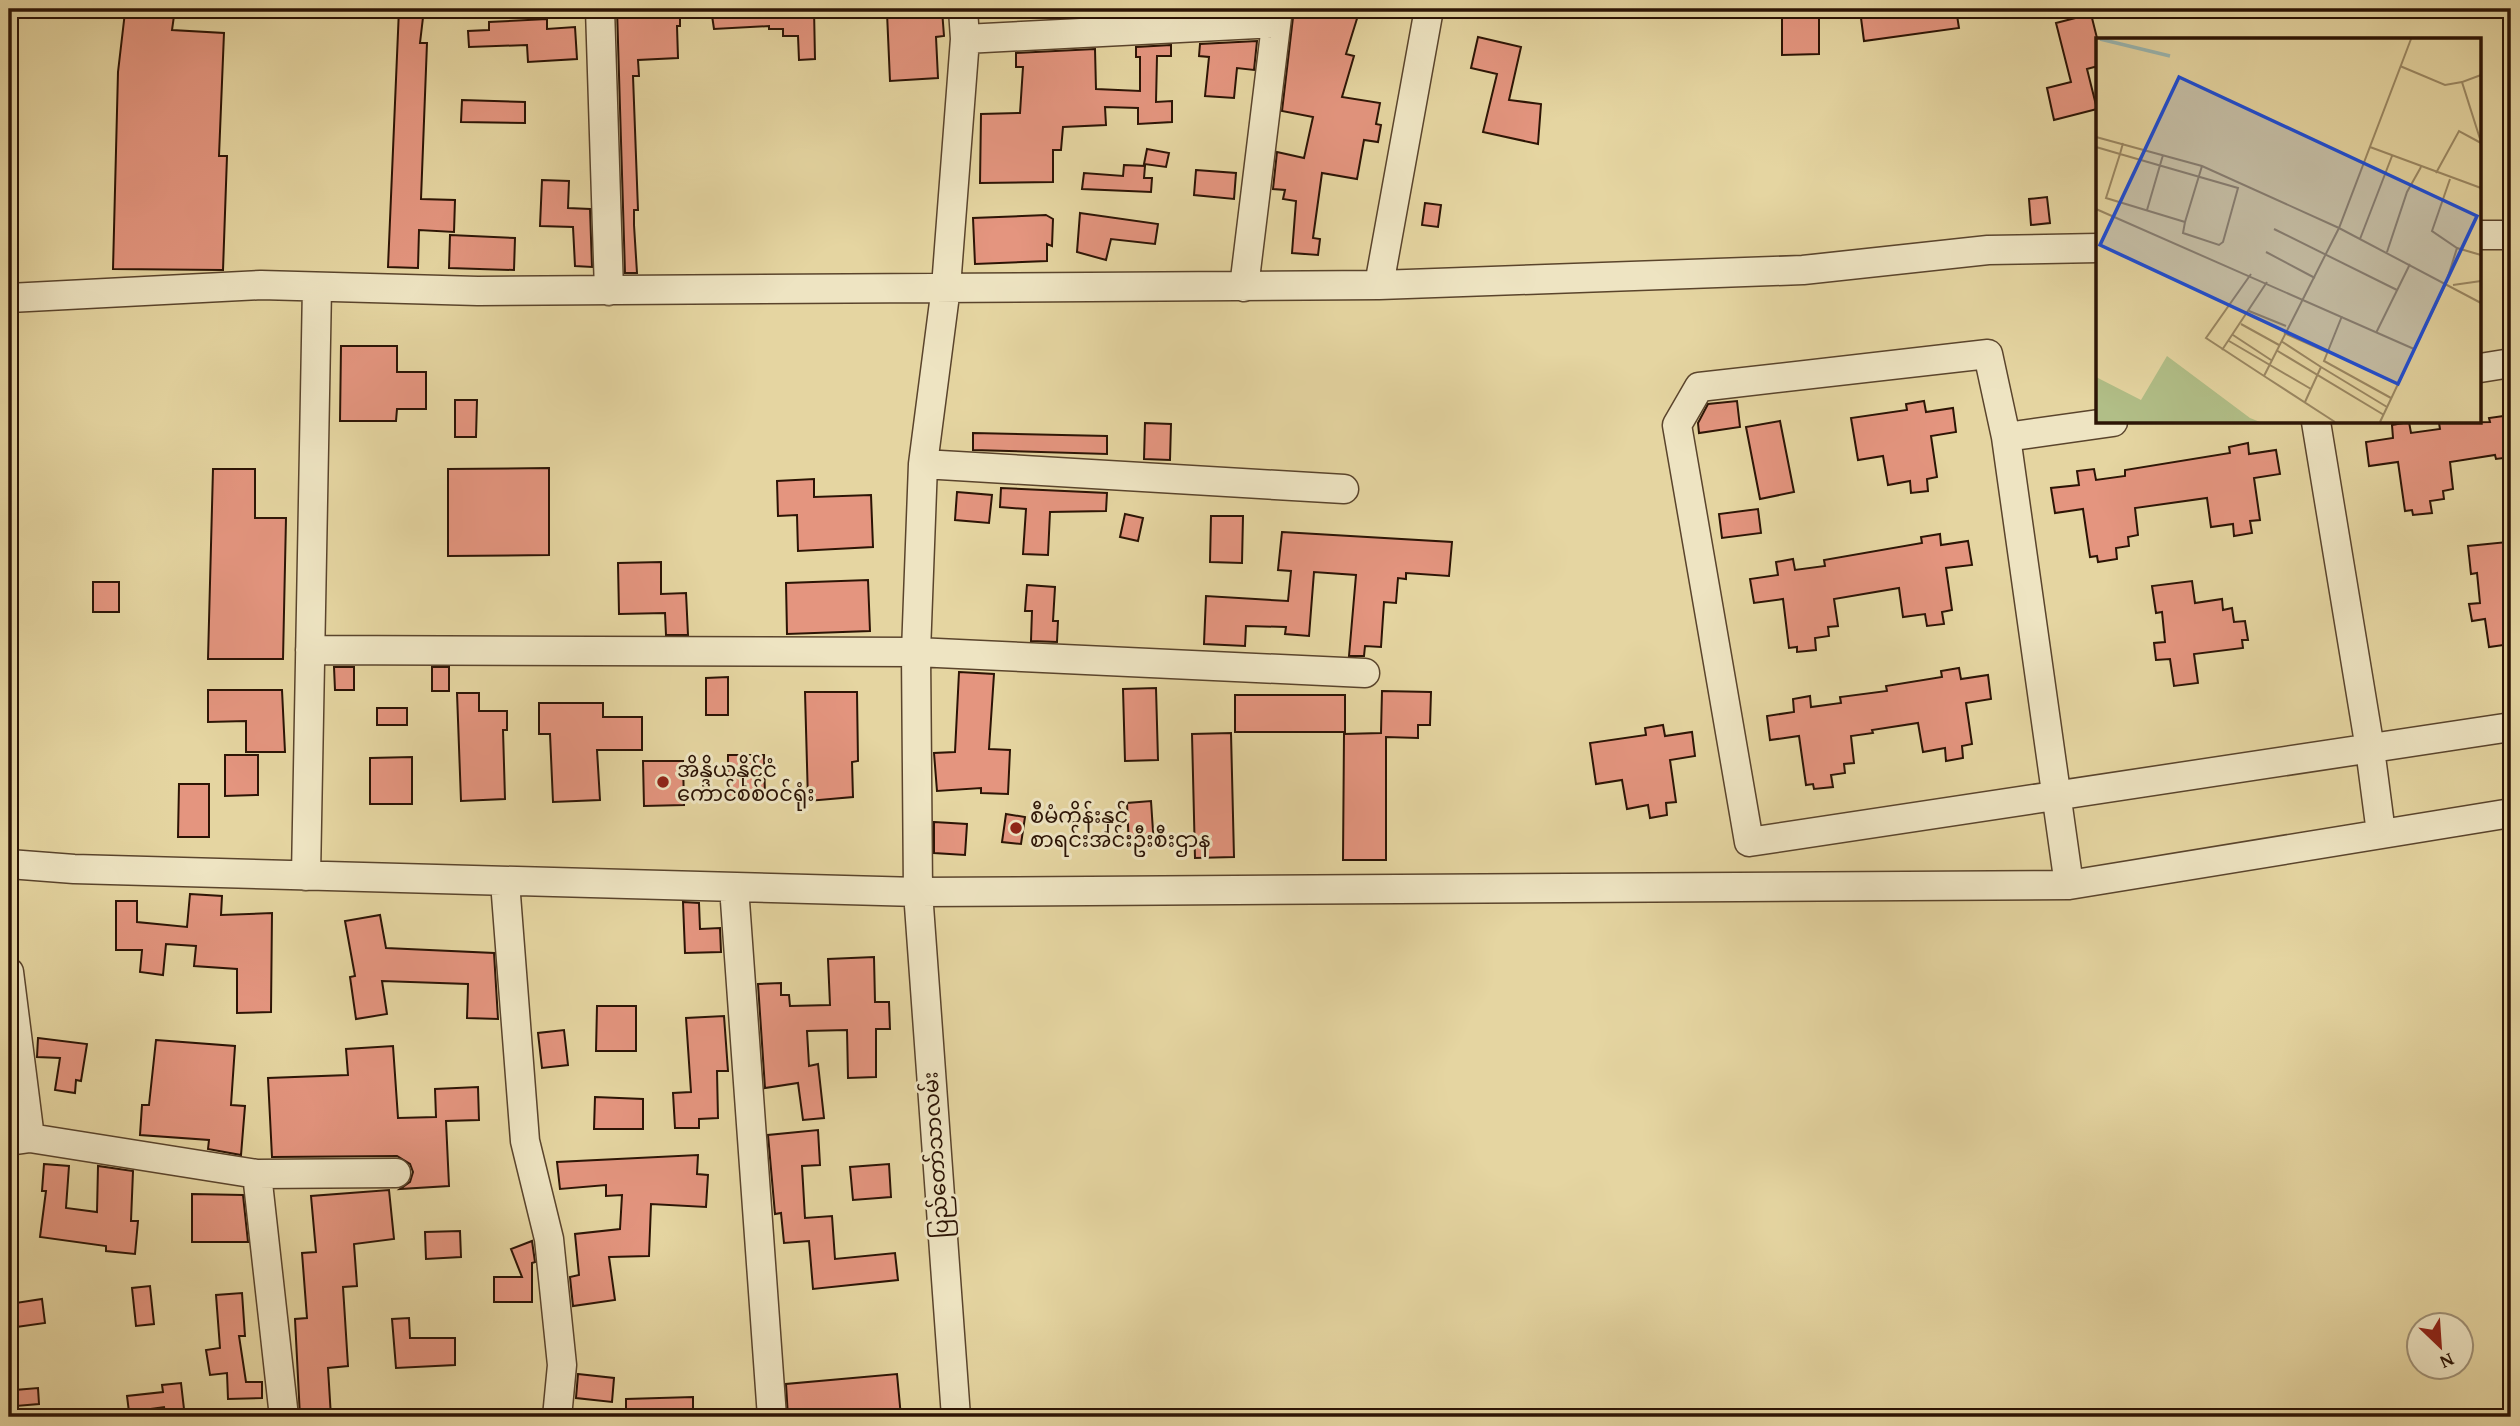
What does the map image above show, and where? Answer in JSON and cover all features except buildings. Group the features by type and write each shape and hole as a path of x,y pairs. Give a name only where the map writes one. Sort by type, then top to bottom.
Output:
{"street":[{"path":"600,9 609,291"},
{"name":"ပြည်တော်သာလမ်း","path":"956,1417 918,892 916,652 923,464 946,287 965,39 964,9"},
{"path":"1379,285 1429,9"},
{"path":"965,39 1277,16 1244,287"},
{"path":"2482,235 2511,235"},
{"path":"9,298 261,285 609,291 1379,285 1803,270 1988,250 2096,248"},
{"path":"306,876 317,287"},
{"path":"2069,885 2057,796 2006,438 1988,355 1699,387 1677,425 1749,842 2057,796 2511,727"},
{"path":"2482,368 2511,363"},
{"path":"2006,438 2100,424"},
{"path":"2316,424 2370,748 2381,833"},
{"path":"923,464 1344,489"},
{"path":"310,650 916,652 1365,673"},
{"path":"9,864 75,869 918,892 2069,885 2511,813"},
{"path":"505,882 525,1141 549,1239 562,1365 557,1417"},
{"path":"734,887 772,1417"},
{"path":"9,972 20,1140 257,1174 396,1173"},
{"path":"257,1174 284,1417"}],"place":[{"name":"အိန္ဒိယနိုင်ငံ ကောင်စစ်ဝင်ရုံး","path":"663,782"},
{"name":"စီမံကိန်းနှင့် စာရင်းအင်းဦးစီးဌာန","path":"1016,828"}]}
